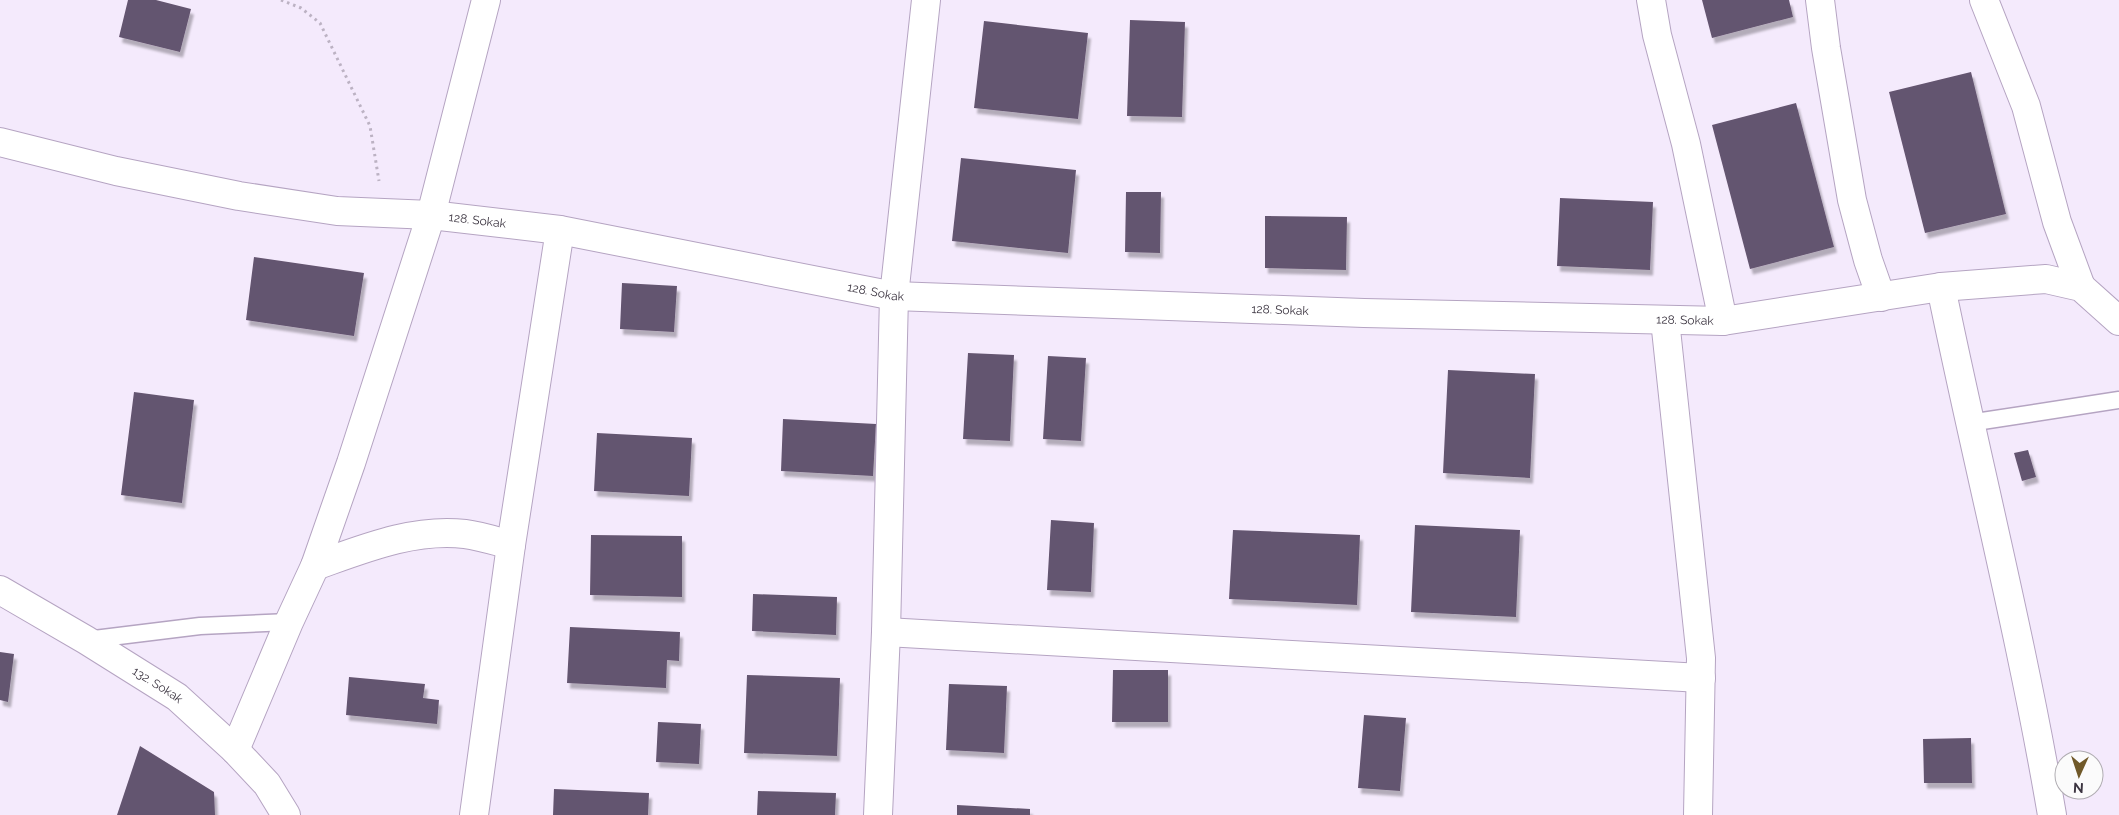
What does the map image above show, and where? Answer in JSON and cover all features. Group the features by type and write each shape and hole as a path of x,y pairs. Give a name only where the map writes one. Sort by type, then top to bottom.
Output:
{"street":[{"path":"235,750 289,622 315,566 351,463 431,215 486,0"},
{"path":"878,815 886,632 894,296 926,0"},
{"path":"1651,0 1657,35 1686,144 1723,321"},
{"path":"1820,0 1826,48 1852,200 1868,260 1881,297"},
{"path":"1984,0 2026,106 2057,222 2081,286 2119,321"},
{"name":"128. Sokak","path":"0,142 116,171 239,196 337,212 431,215 560,230 894,296 1364,313 1723,321 1941,287 2046,279 2081,286"},
{"path":"474,815 510,545 560,230"},
{"path":"1941,287 1968,422 2039,735 2052,815"},
{"path":"1665,320 1702,658 1698,815"},
{"path":"315,566 399,539 432,534 466,534 510,545"},
{"name":"132. Sokak","path":"0,590 86,640 177,697 235,750 267,784 286,815"},
{"path":"886,632 1701,678"}],"lane":[{"path":"1968,422 2119,400"},
{"path":"86,640 200,626 289,622"}],"path":[{"path":"280,0 301,8 320,23 370,126 385,213"}],"building":[{"path":"128,0 156,0 191,9 180,52 119,37"},
{"path":"1702,0 1789,0 1793,17 1712,38"},
{"path":"1130,20 1185,22 1182,117 1127,116"},
{"path":"984,21 1088,33 1078,119 974,108"},
{"path":"1971,72 2006,214 1925,233 1889,92"},
{"path":"1796,103 1834,247 1750,269 1712,125"},
{"path":"961,158 1076,170 1068,253 952,241"},
{"path":"1126,192 1161,192 1160,253 1125,252"},
{"path":"1560,198 1653,202 1650,270 1557,266"},
{"path":"1265,216 1347,217 1346,270 1265,268"},
{"path":"254,257 364,273 354,336 246,320"},
{"path":"622,283 677,286 674,332 620,329"},
{"path":"968,353 1014,355 1010,441 963,439"},
{"path":"1048,356 1086,358 1081,441 1043,439"},
{"path":"1448,370 1535,374 1530,478 1443,473"},
{"path":"134,392 194,400 182,503 121,495"},
{"path":"783,419 876,424 873,476 781,471"},
{"path":"597,433 692,438 689,496 594,491"},
{"path":"2028,450 2036,477 2022,481 2014,453"},
{"path":"1051,520 1094,523 1091,592 1047,590"},
{"path":"1415,525 1520,530 1516,617 1411,612"},
{"path":"1233,530 1360,535 1357,605 1229,599"},
{"path":"591,535 682,536 682,597 590,595"},
{"path":"753,594 837,597 836,635 752,631"},
{"path":"570,627 680,632 679,661 667,660 666,688 567,683"},
{"path":"0,652 14,654 8,702 0,700"},
{"path":"1113,670 1168,670 1168,722 1112,722"},
{"path":"747,675 840,678 837,756 744,753"},
{"path":"349,677 425,684 423,698 439,700 437,724 346,715"},
{"path":"949,684 1007,686 1004,753 946,750"},
{"path":"1364,715 1406,718 1400,791 1358,788"},
{"path":"658,722 701,724 699,764 656,762"},
{"path":"1971,738 1972,783 1924,783 1923,739"},
{"path":"140,746 214,792 215,815 117,815"},
{"path":"554,789 649,793 648,815 553,815"},
{"path":"758,791 836,793 835,815 757,815"},
{"path":"957,805 1030,809 1030,815 957,815"}]}
